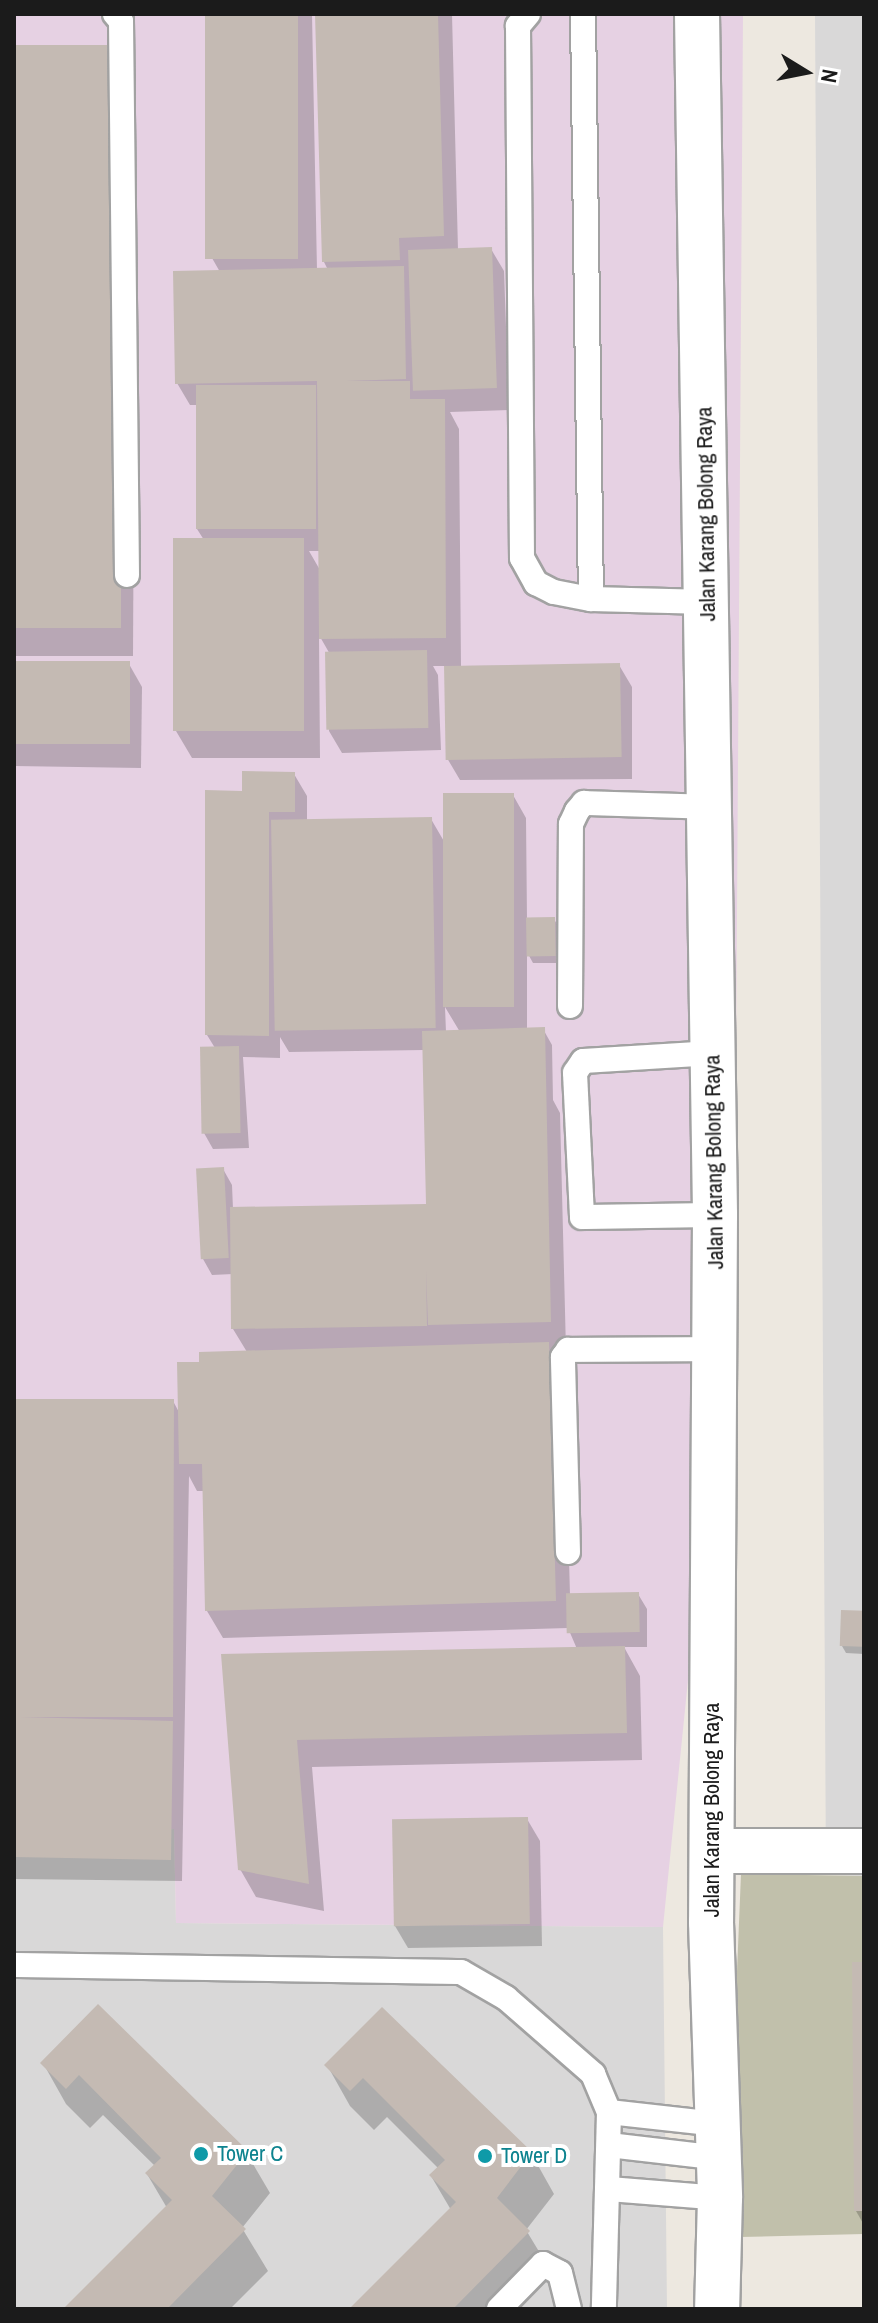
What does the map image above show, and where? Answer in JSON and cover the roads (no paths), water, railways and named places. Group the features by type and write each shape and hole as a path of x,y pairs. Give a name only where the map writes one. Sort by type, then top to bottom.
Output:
{"street":[{"name":"Jalan Karang Bolong Raya","path":"697,14 715,1215 712,1851 719,2160 717,2309"},
{"path":"712,1851 864,1851"}],"lane":[{"path":"115,14 121,21 127,575"},
{"path":"528,14 518,26 522,558 536,583 591,599 708,602"},
{"path":"583,14 591,599"},
{"path":"570,1006 571,824 577,811 584,803 710,807"},
{"path":"713,1053 583,1061 575,1073 582,1217 715,1215"},
{"path":"568,1552 563,1357 568,1350 716,1349"},
{"path":"14,1965 461,1972 555,2036 593,2074 609,2112 604,2309"},
{"path":"609,2112 719,2160"},
{"path":"609,2145 719,2160"},
{"path":"609,2189 719,2160"},
{"path":"499,2309 543,2264 560,2273 569,2309"}],"place":[{"name":"Tower C","path":"201,2154"},
{"name":"Tower D","path":"485,2156"}]}
